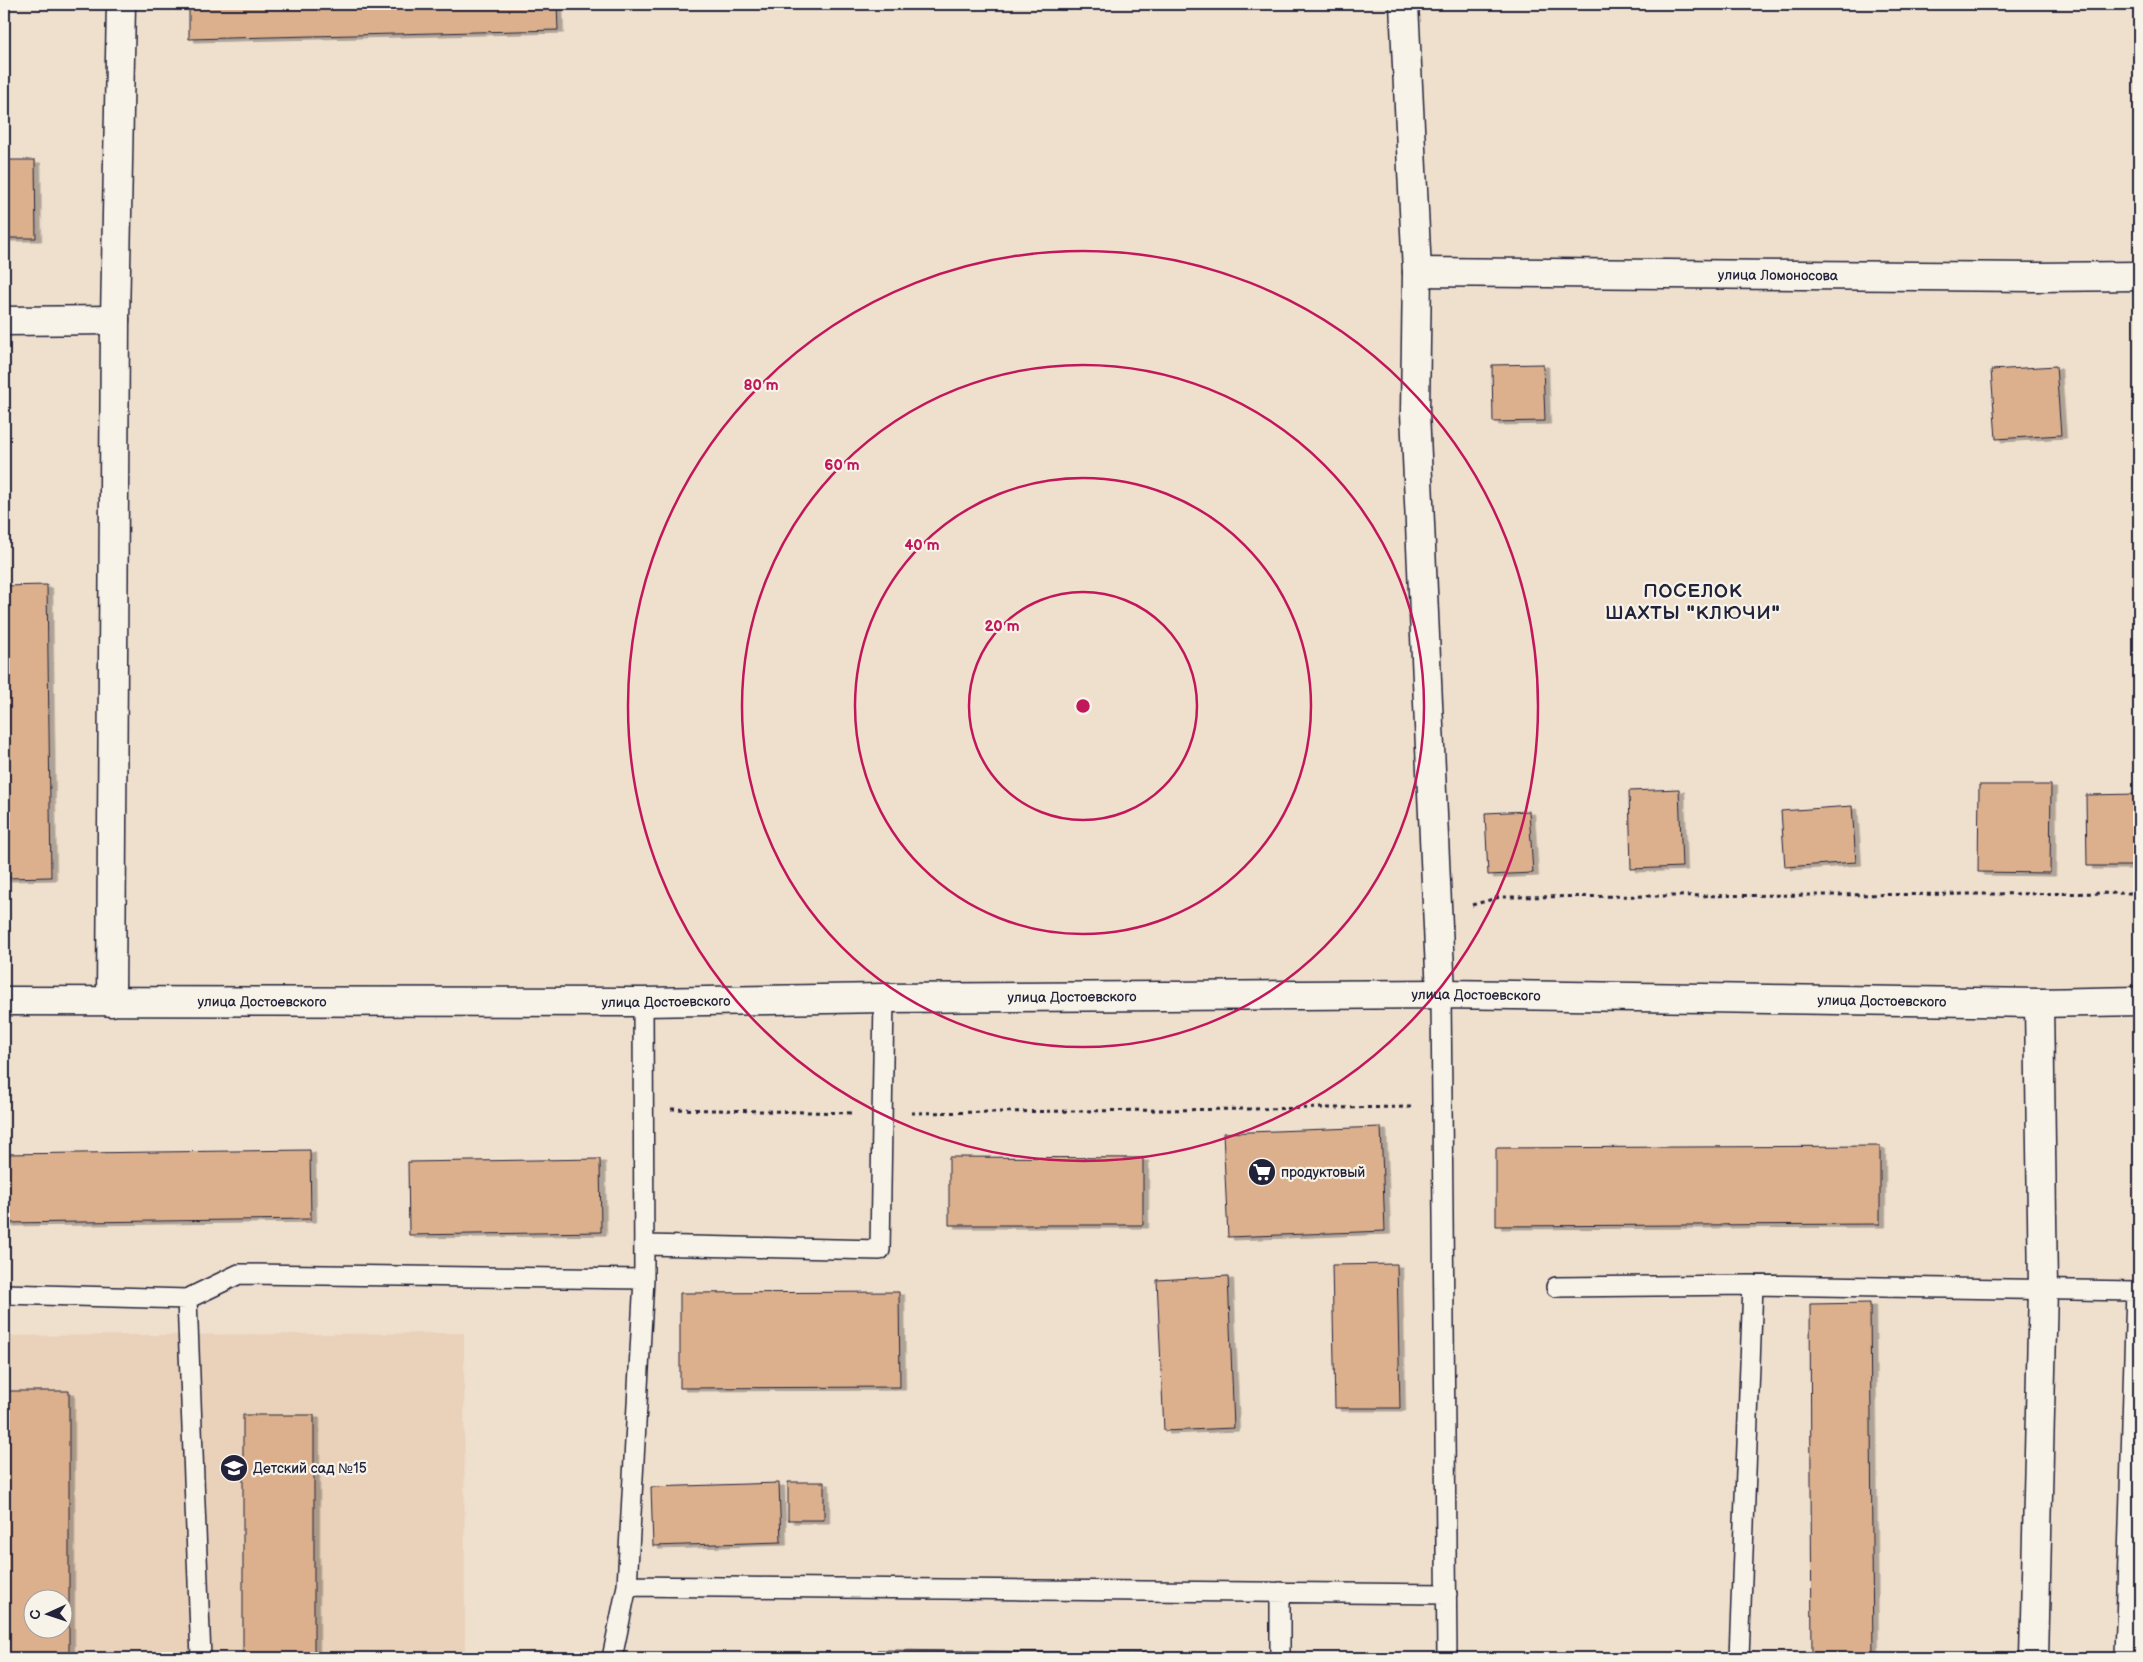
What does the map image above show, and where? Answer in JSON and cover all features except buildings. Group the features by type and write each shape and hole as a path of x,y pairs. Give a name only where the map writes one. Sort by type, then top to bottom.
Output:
{"street":[{"path":"111,1002 115,320 121,4"},
{"path":"1404,4 1417,272 1415,412 1441,994"},
{"name":"улица Ломоносова","path":"1417,272 2025,277 2139,276"},
{"path":"4,321 115,320"},
{"name":"улица Достоевского","path":"4,1001 644,1002 884,998 1441,994 2039,1003 2139,1001"},
{"path":"2034,1658 2043,1289 2039,1003"}],"lane":[{"path":"1441,994 1447,1658"},
{"path":"645,1245 880,1250 884,998"},
{"path":"612,1658 626,1586 644,1279 644,1002"},
{"path":"4,1294 187,1299 239,1274 644,1279"},
{"path":"1739,1658 1753,1285"},
{"path":"1556,1287 1753,1285 2136,1291 2125,1658"},
{"path":"187,1299 201,1658"},
{"path":"626,1586 1447,1594"},
{"path":"1280,1592 1280,1658"}],"path":[{"path":"1437,914 1500,897 2139,894"},
{"path":"643,1108 882,1114 1442,1106"}],"shaded area":[{"name":"Детский сад №15","path":"464,1333 465,1658 4,1658 4,1336"}],"place":[{"name":"продуктовый","path":"1262,1172"},
{"name":"Детский сад №15","path":"234,1468"}],"district":[{"name":"ПОСЕЛОК ШАХТЫ \"КЛЮЧИ\"","path":"1693,602"}]}
